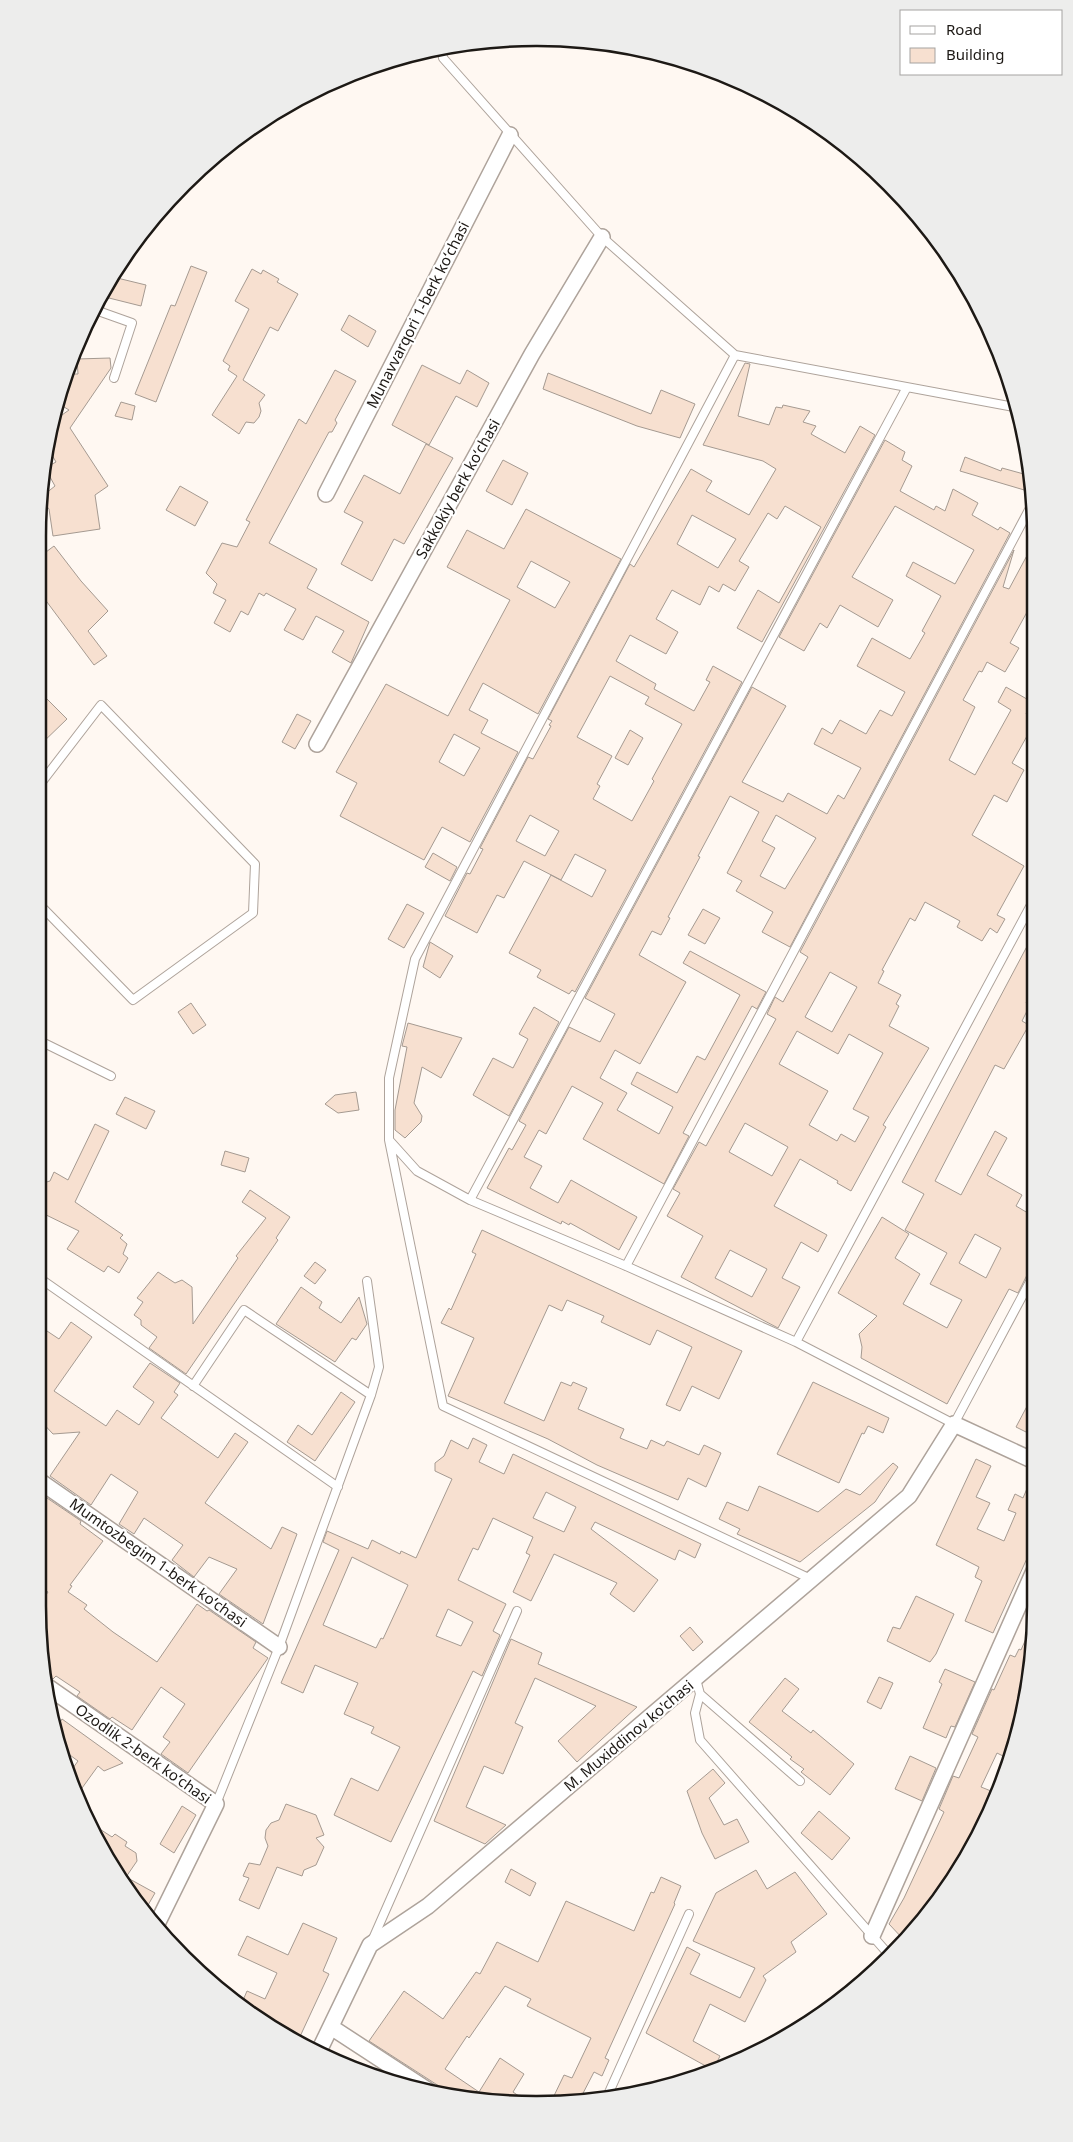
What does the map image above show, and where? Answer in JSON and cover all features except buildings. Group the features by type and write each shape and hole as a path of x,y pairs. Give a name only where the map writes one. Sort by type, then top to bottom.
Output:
{"street":[{"name":"Munavvarqori 1-berk koʻchasi","path":"326,494 510,136"},
{"name":"Sakkokiy berk koʻchasi","path":"317,744 532,354 602,237"},
{"name":"M. Muxiddinov ko'chasi","path":"370,1945 428,1906 698,1687 813,1580 909,1496 954,1424"},
{"path":"954,1424 1027,1458"},
{"name":"Mumtozbegim 1-berk koʻchasi","path":"46,1486 279,1647"},
{"path":"872,1936 1027,1588"},
{"name":"Ozodlik 2-berk koʻchasi","path":"54,1692 216,1804"},
{"path":"160,1919 216,1804"},
{"path":"322,2046 370,1945"},
{"path":"331,2027 411,2079"}],"lane":[{"path":"443,56 510,136 602,237 735,355 906,389 1009,406"},
{"path":"101,312 132,324 114,378"},
{"path":"735,355 415,959 388,1078 389,1140 443,1406 813,1580"},
{"path":"470,1200 906,389"},
{"path":"626,1266 1026,515"},
{"path":"46,776 101,705 255,864 253,913 133,1000 46,911"},
{"path":"796,1342 1027,912"},
{"path":"46,1044 111,1076"},
{"path":"389,1140 417,1171 470,1200 626,1266 796,1342 954,1424 1027,1289"},
{"path":"216,1804 279,1647 371,1395 379,1367 367,1281"},
{"path":"46,1283 338,1487"},
{"path":"193,1386 244,1310 371,1395"},
{"path":"370,1945 517,1611"},
{"path":"698,1687 695,1713 700,1740 885,1950"},
{"path":"698,1687 800,1781"},
{"path":"610,2090 689,1914"}]}
